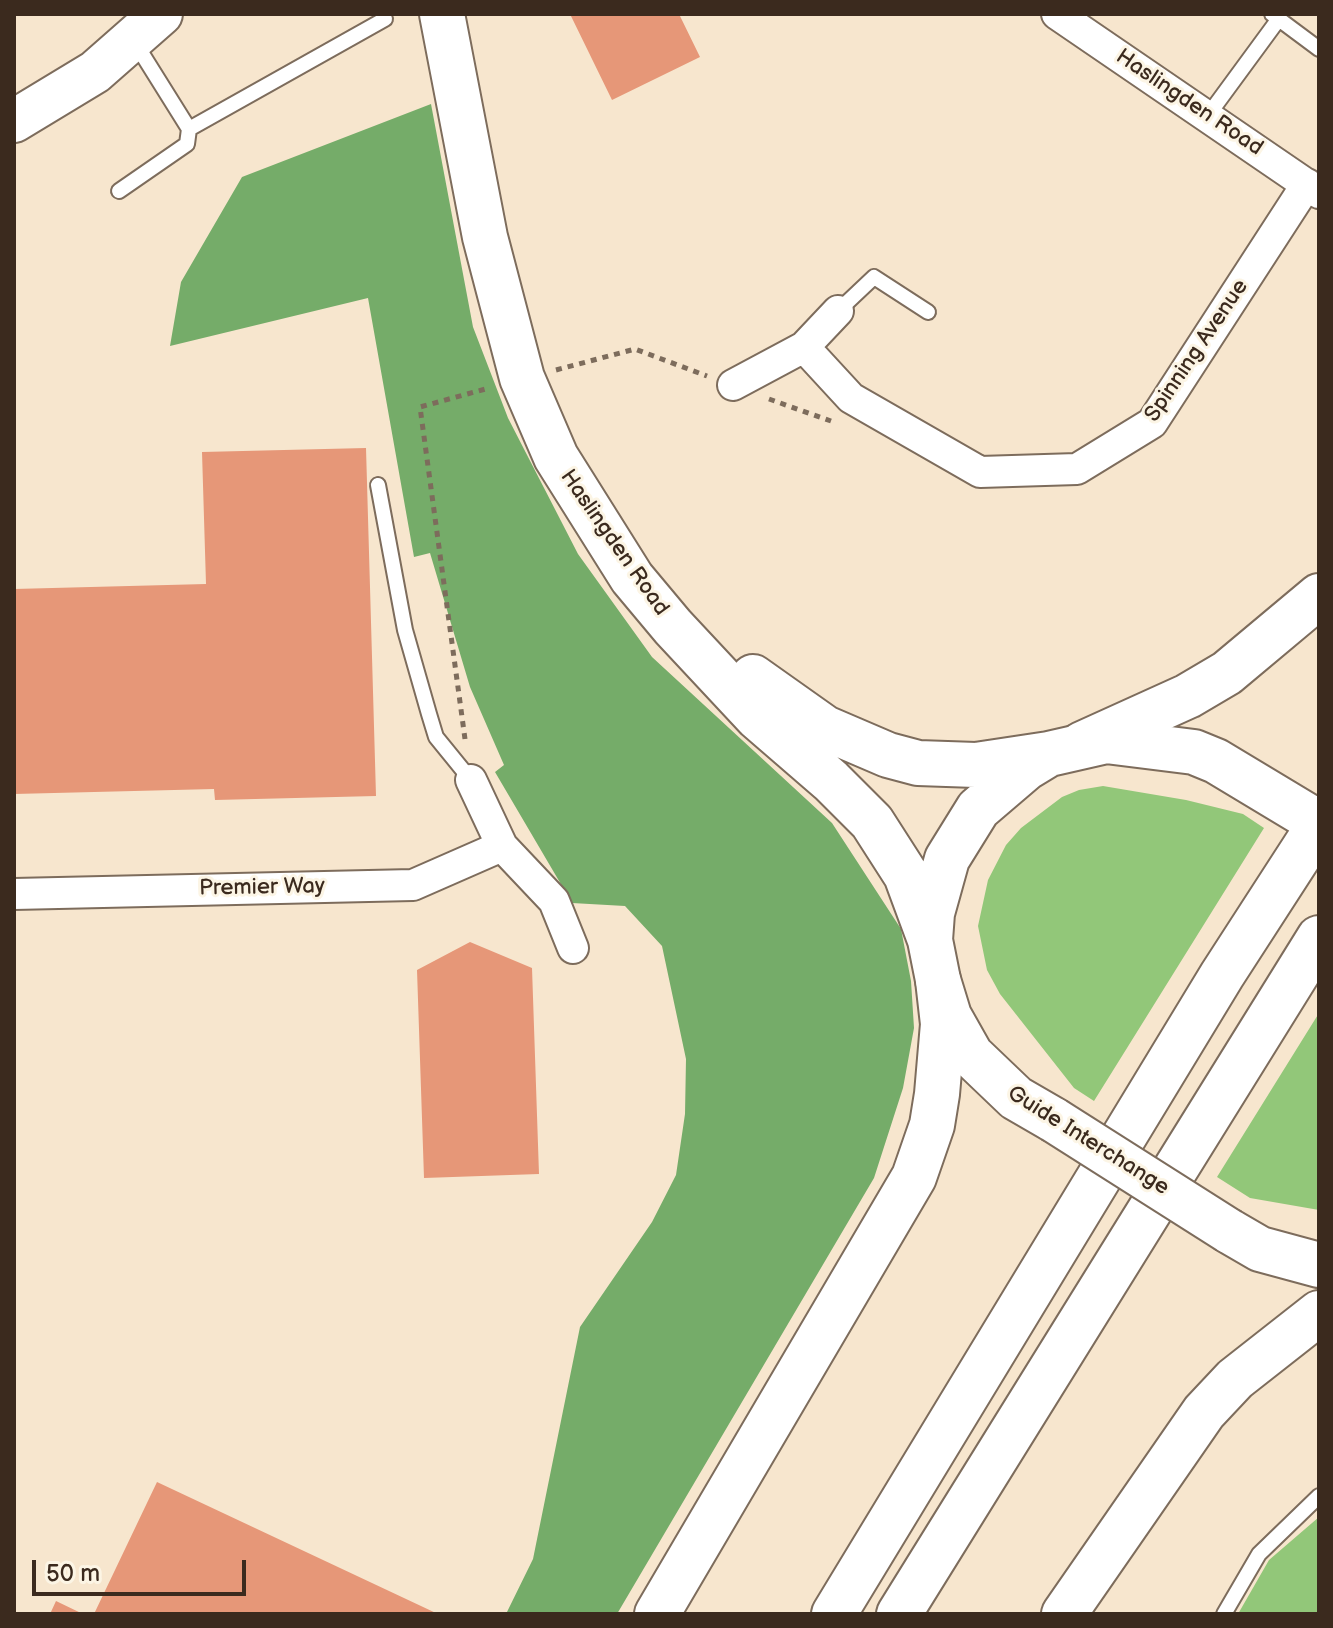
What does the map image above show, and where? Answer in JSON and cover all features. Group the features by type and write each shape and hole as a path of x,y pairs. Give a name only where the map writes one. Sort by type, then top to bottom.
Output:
{"highway":[{"name":"Haslingden Road","path":"442,14 489,251 522,378 556,457 632,578 673,627 757,717 831,781 872,822 906,875 934,960"},
{"name":"Haslingden Road","path":"473,14 508,250 546,372 583,454 625,528 694,617 760,683 795,710 857,744 918,763 954,765 999,763 1066,749"},
{"path":"1066,749 1150,715 1227,673 1319,596"},
{"path":"834,1614 1222,975 1319,824 1216,761 1184,750 1127,742 1066,749"},
{"name":"Guide Interchange","path":"1066,749 1001,787 978,809 962,831 938,887 934,960 949,1016 971,1055 1016,1098 1260,1249 1319,1265"},
{"path":"899,1614 1319,938"},
{"path":"657,1614 914,1177 932,1125 937,1094 943,1024 934,960"},
{"path":"1064,1614 1204,1412 1235,1379 1319,1313"}],"main road":[{"path":"14,121 95,72 148,28"}],"street":[{"name":"Haslingden Road","path":"1057,14 1209,114 1313,189"},
{"name":"Spinning Avenue","path":"804,347 851,398 980,472 1077,469 1152,423 1313,189"},
{"path":"733,385 804,347 838,311"},
{"path":"471,780 502,846 554,901 573,948"},
{"name":"Premier Way","path":"14,894 413,885 502,846"}],"lane":[{"path":"1209,114 1275,17 1319,49"},
{"path":"189,129 385,19"},
{"path":"119,191 187,144 189,129 148,28"},
{"path":"838,311 874,277 928,312"},
{"path":"378,485 405,630 436,737 471,780"},
{"path":"1224,1614 1259,1554 1319,1496"}],"green space":[{"path":"431,104 473,327 508,418 578,554 652,657 832,823 901,929 911,981 914,1028 903,1088 874,1178 617,1614 506,1614 533,1559 580,1327 652,1222 676,1175 685,1114 686,1059 662,946 625,906 572,903 495,772 504,765 470,687 430,553 414,557 368,298 170,346 181,282 242,177"},
{"path":"1103,786 1186,800 1243,814 1264,828 1094,1101 1074,1088 1000,994 987,970 978,926 988,880 1006,845 1021,828 1062,797"},
{"path":"1319,1013 1319,1210 1250,1198 1217,1177"},
{"path":"1319,1517 1319,1614 1238,1614 1269,1560"}],"building":[{"path":"570,14 679,14 700,57 612,100"},
{"path":"366,448 376,796 215,800 214,789 14,794 14,589 206,584 202,452"},
{"path":"470,942 532,968 539,1174 424,1178 417,970"},
{"path":"157,1482 438,1614 94,1614"},
{"path":"56,1601 83,1614 50,1614"}]}
